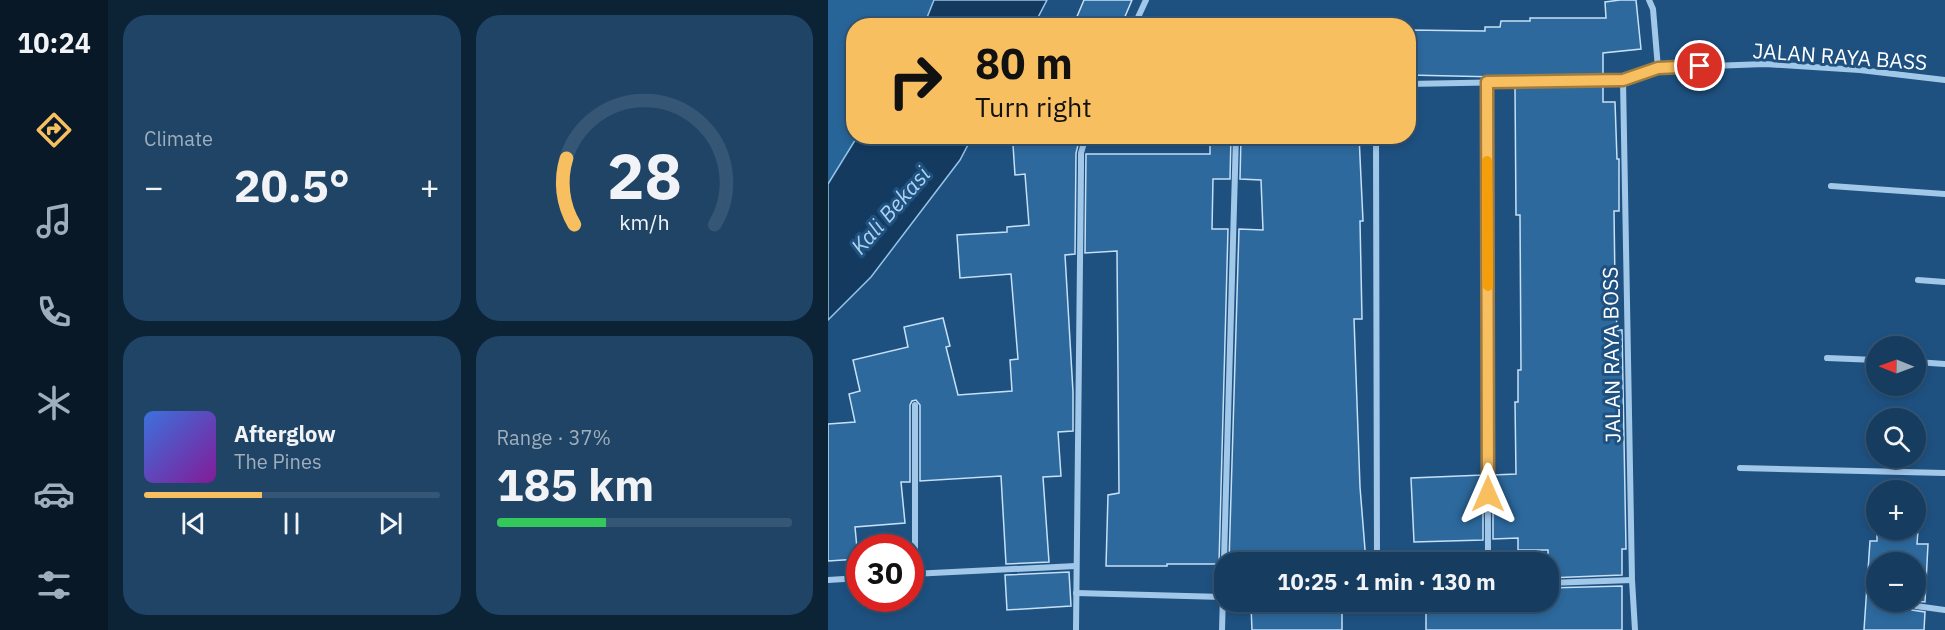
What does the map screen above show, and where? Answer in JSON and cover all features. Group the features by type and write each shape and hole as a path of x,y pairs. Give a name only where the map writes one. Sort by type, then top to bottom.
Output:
{"street":[{"path":"1138,18 1146,0"},
{"path":"1649,0 1653,9 1658,68"},
{"name":"JALAN RAYA BASS","path":"1416,84 1623,80 1658,68 1765,64 1860,70 1945,80"},
{"name":"JALAN RAYA BOSS","path":"1623,80 1632,580 1635,630"},
{"path":"1487,82 1488,552"},
{"path":"1076,630 1081,153 1084,144"},
{"path":"1224,552 1236,144"},
{"path":"1376,144 1377,552"},
{"path":"1831,186 1945,194"},
{"path":"1918,280 1945,282"},
{"path":"1827,358 1866,360"},
{"path":"1926,363 1945,364"},
{"path":"913,534 915,405"},
{"path":"1740,468 1945,473"},
{"path":"924,573 1076,566"},
{"path":"828,580 846,579"},
{"path":"1559,582 1632,580"},
{"path":"1076,593 1214,597"},
{"path":"1926,607 1945,610"},
{"path":"1222,630 1223,612"}],"shaded area":[{"path":"828,0 934,0 927,18 846,18 846,144 853,144 828,184"}],"water":[{"path":"934,0 1047,0 1038,18 927,18"},
{"name":"Kali Bekasi","path":"853,144 968,144 960,160 871,277 828,320 828,184"}],"building":[{"path":"1084,0 1132,0 1124,18 1076,18"},
{"path":"1636,0 1641,49 1603,53 1603,75 1498,77 1416,75 1416,30 1485,31 1485,27 1500,27 1501,21 1530,21 1530,18 1606,18 1605,2"},
{"path":"1603,86 1603,102 1615,102 1617,159 1619,159 1619,211 1614,211 1615,285 1617,330 1622,330 1626,549 1622,549 1622,575 1559,578 1559,552 1518,550 1518,538 1493,539 1493,475 1516,474 1515,402 1518,402 1518,370 1521,370 1520,215 1516,215 1515,87"},
{"path":"1078,144 1076,153 1075,254 1065,255 1073,431 1058,432 1061,476 1043,477 1049,562 1006,564 1001,476 920,481 920,405 916,400 910,405 910,482 901,482 905,523 855,527 856,534 846,534 846,560 828,561 828,424 855,422 849,394 860,391 853,360 908,347 904,327 943,318 950,346 946,347 958,395 1012,391 1010,360 1018,359 1011,274 960,278 957,235 1007,232 1007,227 1029,225 1025,174 1015,175 1013,145"},
{"path":"1210,144 1231,144 1230,179 1213,179 1212,229 1228,229 1219,552 1214,552 1214,564 1106,566 1108,495 1119,493 1117,251 1085,253 1086,154 1210,154"},
{"path":"1241,144 1359,144 1363,221 1360,221 1362,319 1354,319 1360,487 1365,552 1229,552 1239,229 1263,230 1261,180 1240,179"},
{"path":"1483,475 1483,540 1414,542 1411,478"},
{"path":"1917,540 1917,544 1928,544 1926,583 1926,552 1869,552 1870,541"},
{"path":"1069,572 1071,606 1007,610 1005,575"},
{"path":"1622,586 1622,630 1426,630 1426,612 1559,612 1559,588"},
{"path":"1866,600 1866,612 1925,612 1924,630 1864,630"},
{"path":"1251,612 1342,612 1342,630 1252,630"}],"slow traffic":[{"path":"1487,161 1488,286"}],"route":[{"path":"1488,494 1487,82 1623,80 1658,68 1700,66"}]}
